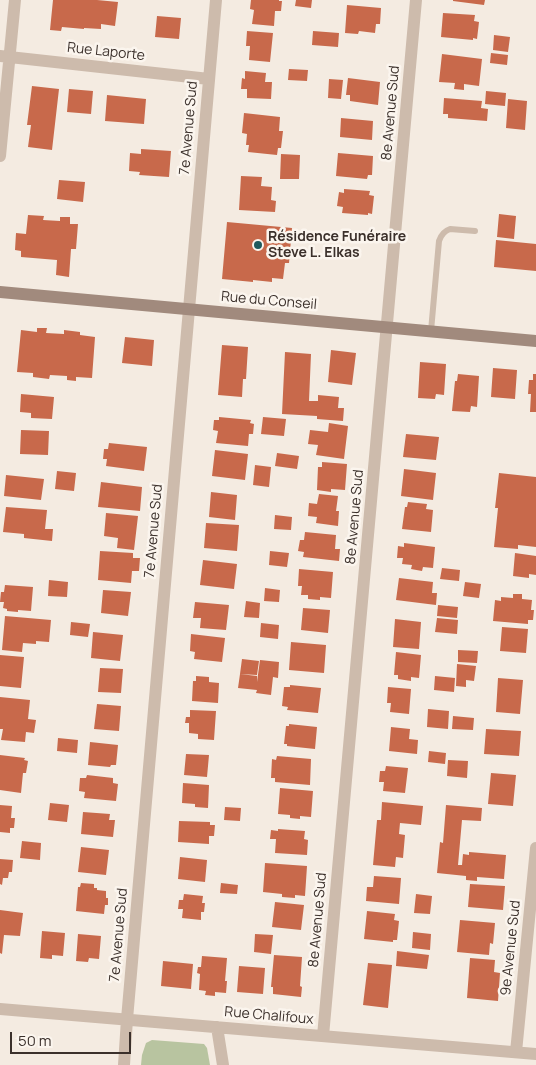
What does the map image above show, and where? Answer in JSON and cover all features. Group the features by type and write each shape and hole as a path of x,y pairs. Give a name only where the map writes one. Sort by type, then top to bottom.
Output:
{"street":[{"path":"0,156 5,57 15,0"},
{"name":"7e Avenue Sud","path":"124,1065 216,0"},
{"name":"8e Avenue Sud","path":"323,1036 416,0"},
{"name":"Rue Laporte","path":"5,57 208,79"},
{"name":"Rue du Conseil","path":"0,292 536,341"},
{"name":"9e Avenue Sud","path":"516,1052 536,848"},
{"name":"Rue Chalifoux","path":"0,1009 536,1054"},
{"path":"217,1027 223,1065"}],"lane":[{"path":"431,331 441,235 450,229 475,231"}],"green space":[{"path":"152,1040 204,1044 207,1048 210,1065 141,1065 146,1043"}],"building":[{"path":"53,0 118,2 115,26 101,24 101,29 62,27 61,31 50,30"},
{"path":"251,0 282,1 281,11 275,11 274,26 252,24 254,10 250,9"},
{"path":"296,0 312,0 311,8 295,6"},
{"path":"453,0 485,0 484,5"},
{"path":"347,5 381,8 380,24 376,24 375,33 359,31 358,34 345,33"},
{"path":"443,13 475,15 474,21 479,22 477,39 441,37"},
{"path":"157,16 181,18 179,39 155,37"},
{"path":"247,31 273,33 270,62 249,60 250,46 246,46"},
{"path":"313,31 339,33 338,47 312,45"},
{"path":"494,35 510,37 508,52 493,50"},
{"path":"491,53 508,55 507,65 490,63"},
{"path":"442,54 482,59 479,86 464,84 464,90 454,89 455,83 439,82"},
{"path":"289,69 308,70 307,81 288,80"},
{"path":"245,71 266,73 265,82 272,82 271,99 247,98 247,89 241,89 242,78 245,79"},
{"path":"348,78 380,82 378,105 350,101 350,95 346,95"},
{"path":"329,79 343,80 341,99 328,98"},
{"path":"32,86 59,89 52,150 28,147 31,125 27,125"},
{"path":"69,89 93,91 91,114 67,112"},
{"path":"486,91 506,93 505,106 485,104"},
{"path":"107,95 146,99 144,124 105,121"},
{"path":"444,98 482,101 481,108 488,109 487,121 448,118 448,114 443,114"},
{"path":"508,99 527,101 525,130 506,128"},
{"path":"244,113 280,117 279,131 283,131 281,148 278,148 277,155 248,152 249,145 246,145 247,134 242,133"},
{"path":"341,118 373,121 372,140 340,137"},
{"path":"141,149 171,151 169,177 139,175 140,172 129,171 130,153 141,154"},
{"path":"338,153 373,156 372,175 368,175 367,179 336,176"},
{"path":"281,154 300,155 299,179 280,179"},
{"path":"241,176 262,177 261,186 272,187 271,200 276,201 275,212 239,210"},
{"path":"59,180 85,182 83,202 57,199"},
{"path":"344,189 370,191 369,195 374,196 372,214 342,213 343,207 337,206 339,192 344,193"},
{"path":"499,214 516,216 514,239 497,237"},
{"path":"28,215 44,216 43,220 60,221 60,217 70,217 70,224 78,224 76,249 71,249 69,277 56,275 57,260 21,257 21,251 15,250 16,233 26,234"},
{"name":"Résidence Funéraire Steve L. Elkas","path":"227,222 292,228 289,263 285,263 283,279 272,278 272,282 253,280 253,282 222,279"},
{"path":"496,240 536,244 536,271 494,267"},
{"path":"37,328 47,328 46,333 64,334 64,330 80,332 80,335 95,337 92,378 76,377 76,381 67,380 67,376 50,375 49,379 33,377 33,373 17,372 21,330 37,332"},
{"path":"125,337 154,340 152,366 122,363"},
{"path":"222,345 248,347 246,379 243,379 242,397 218,395"},
{"path":"331,350 356,353 352,385 328,382"},
{"path":"285,352 311,354 309,401 318,401 318,395 339,397 338,408 344,408 343,421 317,419 317,416 282,414"},
{"path":"420,362 446,364 444,395 436,394 435,399 418,398"},
{"path":"493,368 517,370 515,399 491,397"},
{"path":"458,374 479,376 477,407 471,406 470,412 452,411 455,381 457,381"},
{"path":"533,374 536,374 536,412 530,412 531,394 528,394 529,380 533,380"},
{"path":"21,394 54,397 52,419 31,418 31,413 20,412"},
{"path":"219,417 251,420 250,423 254,424 253,434 249,434 248,446 216,443 218,431 213,430 214,420 219,420"},
{"path":"263,417 286,419 284,436 261,434"},
{"path":"329,423 348,426 344,459 316,455 318,445 308,444 310,430 328,432"},
{"path":"21,430 49,431 48,455 20,454"},
{"path":"406,434 439,437 436,460 403,457"},
{"path":"109,443 147,447 144,471 106,466 107,459 103,459 104,449 108,449"},
{"path":"215,450 248,454 245,480 212,476"},
{"path":"277,453 299,456 297,469 275,466"},
{"path":"322,462 347,464 345,490 331,489 331,492 317,490 318,467 322,467"},
{"path":"255,465 271,467 269,487 253,485"},
{"path":"404,469 436,473 433,500 401,496"},
{"path":"57,471 76,473 74,491 55,489"},
{"path":"499,473 536,477 536,547 518,545 518,549 494,547 498,508 495,508"},
{"path":"6,475 44,479 41,500 4,496"},
{"path":"101,482 142,487 140,511 98,507"},
{"path":"211,492 237,495 235,520 209,517"},
{"path":"319,494 338,496 336,511 339,511 338,526 316,523 317,517 308,516 309,503 317,504"},
{"path":"408,502 427,504 426,509 433,510 431,532 402,529 405,507 407,507"},
{"path":"6,507 47,510 45,529 53,529 52,541 24,538 24,534 3,532"},
{"path":"106,513 138,516 134,550 117,548 118,538 104,536"},
{"path":"275,515 292,517 291,530 274,529"},
{"path":"206,523 239,525 237,551 204,548"},
{"path":"305,532 336,535 335,549 340,549 339,561 303,557 304,552 298,551 300,540 304,540"},
{"path":"404,543 435,547 433,568 423,567 422,571 411,569 412,565 402,564 403,558 397,558 398,546 404,547"},
{"path":"100,551 133,553 133,558 140,558 139,571 132,571 131,583 98,580"},
{"path":"270,551 289,553 287,567 269,565"},
{"path":"515,553 536,556 536,575 529,574 529,578 513,576"},
{"path":"203,560 237,564 234,589 200,585"},
{"path":"442,568 460,570 459,581 440,579"},
{"path":"299,569 333,572 331,598 320,597 320,600 308,599 308,595 301,595 302,586 298,586"},
{"path":"399,578 433,582 432,593 437,593 436,605 396,600"},
{"path":"49,580 68,582 67,597 48,596"},
{"path":"465,582 481,584 479,598 463,596"},
{"path":"5,585 33,587 31,611 7,611 7,609 3,608 4,602 0,602 1,592 4,592"},
{"path":"265,588 280,590 279,602 264,601"},
{"path":"103,590 131,592 128,616 101,613"},
{"path":"513,594 522,594 522,599 532,600 533,620 528,620 528,624 493,621 495,600 501,601 501,597 513,598"},
{"path":"246,601 260,603 259,618 244,617"},
{"path":"195,602 229,605 226,630 200,628 201,618 193,618"},
{"path":"438,605 458,607 457,618 437,616"},
{"path":"303,608 330,610 328,633 301,630"},
{"path":"5,616 51,620 49,642 23,643 22,652 2,650"},
{"path":"437,618 458,620 457,634 435,632"},
{"path":"395,619 421,622 419,649 393,647"},
{"path":"71,622 90,624 88,637 70,635"},
{"path":"261,623 279,625 278,639 260,637"},
{"path":"502,627 528,629 526,653 500,651"},
{"path":"93,632 123,635 120,661 91,658"},
{"path":"191,634 225,638 222,662 194,659 195,652 190,651"},
{"path":"291,642 326,645 324,673 289,670"},
{"path":"458,650 478,651 477,663 458,662"},
{"path":"396,652 421,655 419,678 411,677 411,681 398,679 398,675 394,675"},
{"path":"0,655 24,657 21,688 0,686"},
{"path":"242,659 259,661 257,675 240,674"},
{"path":"260,660 279,662 278,678 273,677 271,695 256,693 257,690 238,688 240,674 257,676 257,682"},
{"path":"457,664 476,666 474,681 466,680 466,687 456,686"},
{"path":"100,668 123,669 121,693 98,692"},
{"path":"196,676 209,677 209,682 219,683 218,703 192,701 193,681 196,681"},
{"path":"435,676 455,678 454,692 434,690"},
{"path":"498,678 523,680 520,714 496,712"},
{"path":"290,685 321,688 318,713 287,710 288,707 282,706 284,687 290,687"},
{"path":"388,687 411,689 409,714 390,712 391,703 387,703"},
{"path":"0,697 30,700 28,719 36,720 34,733 26,732 25,742 1,740 3,729 0,729"},
{"path":"97,704 121,706 119,731 94,729"},
{"path":"428,709 449,711 448,729 427,727"},
{"path":"190,710 216,711 214,740 198,739 198,734 189,733 189,723 185,723 186,717 190,717"},
{"path":"453,716 474,718 473,730 452,729"},
{"path":"289,724 317,727 315,749 284,744 286,726 289,726"},
{"path":"391,727 410,729 409,739 418,740 417,754 389,751"},
{"path":"486,729 521,731 519,756 484,754"},
{"path":"58,738 78,740 77,753 57,751"},
{"path":"90,742 118,745 116,765 111,765 110,767 88,765"},
{"path":"429,751 446,753 445,764 428,762"},
{"path":"186,754 209,755 207,777 184,775"},
{"path":"0,755 25,758 24,760 28,761 26,773 23,773 21,793 0,790"},
{"path":"277,756 311,759 310,785 275,782 275,778 271,778 272,759 276,760"},
{"path":"448,760 468,761 467,778 447,776"},
{"path":"386,766 408,768 405,793 383,791 384,782 379,782 380,771 385,771"},
{"path":"491,773 516,775 513,806 488,804"},
{"path":"87,775 113,778 113,783 118,784 116,801 84,798 85,792 79,791 80,778 86,778"},
{"path":"183,783 209,785 208,808 182,803"},
{"path":"280,788 313,791 311,817 300,816 300,819 290,818 290,815 278,814"},
{"path":"382,802 423,806 421,825 400,823 399,834 405,835 403,858 396,857 395,867 373,865 377,820 381,820"},
{"path":"50,803 69,805 67,822 48,820"},
{"path":"0,805 12,806 11,818 15,818 14,828 10,828 10,833 0,832"},
{"path":"446,805 482,808 481,821 462,820 458,865 462,865 463,854 469,855 469,852 506,855 504,879 477,877 477,881 466,880 466,876 437,873 440,842 443,843"},
{"path":"225,807 241,808 240,821 224,820"},
{"path":"83,812 110,814 109,820 115,820 113,837 81,834"},
{"path":"179,821 210,822 210,825 215,825 214,836 209,836 209,844 178,842"},
{"path":"278,829 305,831 304,839 308,840 307,855 275,853 276,839 270,839 271,830 278,831"},
{"path":"22,841 41,843 40,860 20,858"},
{"path":"81,847 109,850 106,875 78,872"},
{"path":"180,857 207,860 205,882 178,879"},
{"path":"0,859 13,860 12,872 9,872 8,878 3,878 2,885 0,884"},
{"path":"265,863 307,866 305,896 295,895 295,898 282,897 282,894 263,892"},
{"path":"374,876 401,878 399,904 366,901 367,887 373,887"},
{"path":"81,883 94,884 94,888 97,888 97,890 106,891 108,905 105,905 104,914 76,911 78,887 80,887"},
{"path":"221,883 238,885 237,894 220,893"},
{"path":"470,884 505,886 503,910 468,907"},
{"path":"184,894 203,896 202,903 205,903 204,912 201,912 201,920 182,918 183,909 178,909 179,900 183,900"},
{"path":"416,894 432,896 430,914 414,913"},
{"path":"275,902 304,905 301,930 272,927"},
{"path":"0,910 23,913 20,936 4,935 2,954 0,953"},
{"path":"367,911 395,914 394,920 399,921 397,940 393,940 393,942 364,939"},
{"path":"460,920 495,923 493,944 490,943 489,955 457,952"},
{"path":"42,931 65,933 63,956 52,955 52,959 40,958"},
{"path":"413,932 431,934 430,950 412,948"},
{"path":"78,934 101,936 99,959 89,958 88,962 76,961"},
{"path":"255,934 273,935 271,954 254,952"},
{"path":"397,951 429,955 427,969 396,966"},
{"path":"274,955 302,957 301,997 273,994 273,987 271,987"},
{"path":"202,956 227,958 226,993 215,992 215,996 205,995 206,991 199,990 200,974 197,973 198,967 201,967"},
{"path":"470,958 495,960 494,972 500,973 498,1001 467,998"},
{"path":"163,961 193,964 191,989 161,986"},
{"path":"368,963 392,965 388,1008 363,1005"},
{"path":"239,966 265,968 263,994 237,992"}],"place":[{"name":"Résidence Funéraire Steve L. Elkas","path":"258,245"}]}
